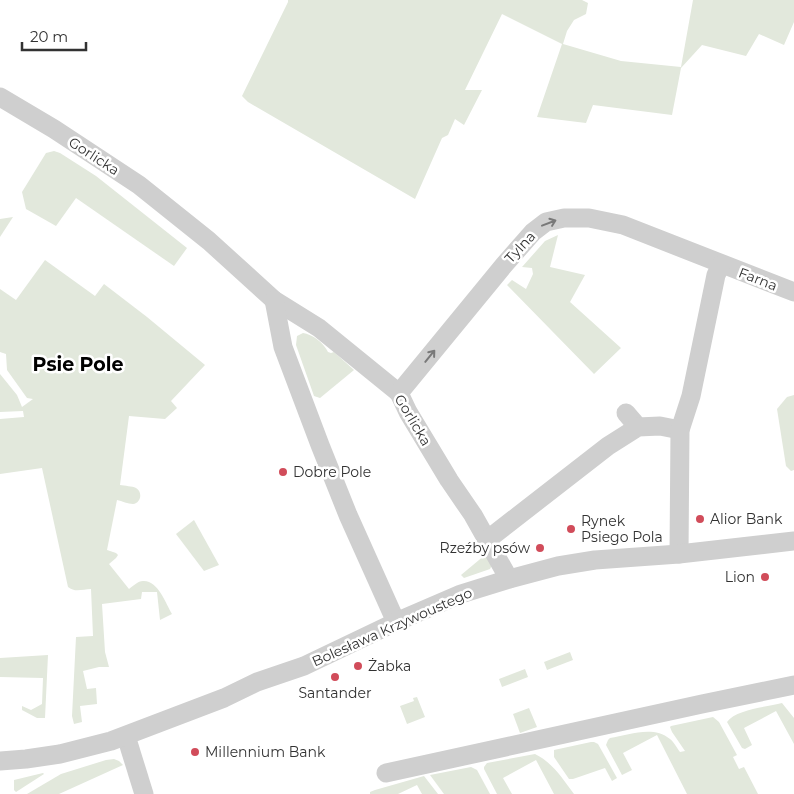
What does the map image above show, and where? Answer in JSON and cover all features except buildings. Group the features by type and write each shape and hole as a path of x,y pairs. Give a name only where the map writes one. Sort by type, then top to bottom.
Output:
{"street":[{"name":"Gorlicka","path":"0,98 54,129 139,185 209,242 274,300 319,328 399,393 408,412 473,516 509,579"},
{"name":"Tylna","path":"399,393 504,265 533,232 546,222 564,218 589,218 623,225 721,265"},
{"path":"679,554 680,430 692,396 716,275 721,265"},
{"name":"Farna","path":"721,265 794,292"},
{"path":"274,300 283,347 348,515 396,622"},
{"path":"626,413 638,427"},
{"path":"487,540 608,446 638,427 660,426 680,430"},
{"name":"Bolesława Krzywoustego","path":"1,761 60,754 126,736 224,698 257,682 304,666 396,622 461,594 509,579 558,566 595,560 679,554 794,541"},
{"path":"386,773 794,685"},
{"path":"126,736 144,794"}],"shaded area":[{"path":"288,0 582,0 588,3 586,14 574,20 567,31 563,44 621,61 681,67 693,0 794,0 794,22 784,45 759,34 746,56 702,45 681,68 672,115 593,105 586,123 537,117 562,44 502,14 465,90 482,90 464,125 455,119 448,135 442,138 415,199 248,102 242,96"},
{"path":"54,151 96,176 187,248 174,266 76,198 56,226 26,209 22,192 46,153"},
{"path":"13,217 0,237 0,219"},
{"path":"558,235 550,267 585,275 570,302 621,348 594,374 507,285 512,280 526,289 533,274 532,268 522,267 545,241"},
{"path":"45,260 95,296 104,284 205,365 171,401 177,408 165,419 129,416 120,485 136,488 140,492 140,497 138,502 133,504 117,500 107,550 118,555 109,564 129,589 141,581 153,584 161,593 172,614 160,620 157,592 142,592 141,599 102,604 105,652 109,667 99,667 83,671 87,689 96,688 97,704 80,706 82,722 74,724 72,716 76,637 93,636 91,589 76,590 68,587 42,468 0,474 0,419 24,417 23,411 0,412 0,374 17,395 22,407 33,399 27,398 7,370 6,354 0,352 0,289 16,300"},
{"path":"303,333 317,339 328,352 334,352 354,370 320,398 314,396 296,345 297,336"},
{"path":"794,395 794,470 791,471 786,466 777,409 787,397"},
{"path":"194,520 219,565 204,571 176,534"},
{"path":"485,555 492,565 490,569 464,578 461,575"},
{"path":"570,652 573,660 547,670 544,662"},
{"path":"48,655 45,718 37,718 22,710 22,706 31,710 42,704 43,678 0,677 0,658"},
{"path":"525,669 528,677 502,687 499,679"},
{"path":"417,697 425,717 407,724 400,706 414,701 413,698"},
{"path":"782,703 794,718 794,744 776,711 744,728 752,745 745,749 742,748 727,722 744,711"},
{"path":"529,708 537,727 520,733 513,714"},
{"path":"713,717 719,722 737,755 733,757 739,769 744,767 758,794 687,794 657,735 623,753 632,770 622,775 606,745 610,738 649,732 663,735 671,740 680,752 685,751 670,727"},
{"path":"591,742 598,744 617,778 612,781 605,768 569,779 554,757 554,750"},
{"path":"535,754 552,766 574,794 554,794 536,760 503,778 512,794 497,794 484,769 487,763"},
{"path":"114,759 123,765 59,794 27,794 61,774"},
{"path":"471,767 477,770 490,794 444,794 430,775"},
{"path":"43,773 16,792 14,790 14,780"},
{"path":"424,776 438,794 422,794 417,785 398,794 370,794 370,792 375,790"}],"place":[{"name":"Dobre Pole","path":"283,472"},
{"name":"Alior Bank","path":"700,519"},
{"name":"Rynek Psiego Pola","path":"571,529"},
{"name":"Rzeźby psów","path":"540,548"},
{"name":"Lion","path":"765,577"},
{"name":"Żabka","path":"358,666"},
{"name":"Santander","path":"335,677"},
{"name":"Millennium Bank","path":"195,752"}],"district":[{"name":"Psie Pole","path":"78,364"}]}
